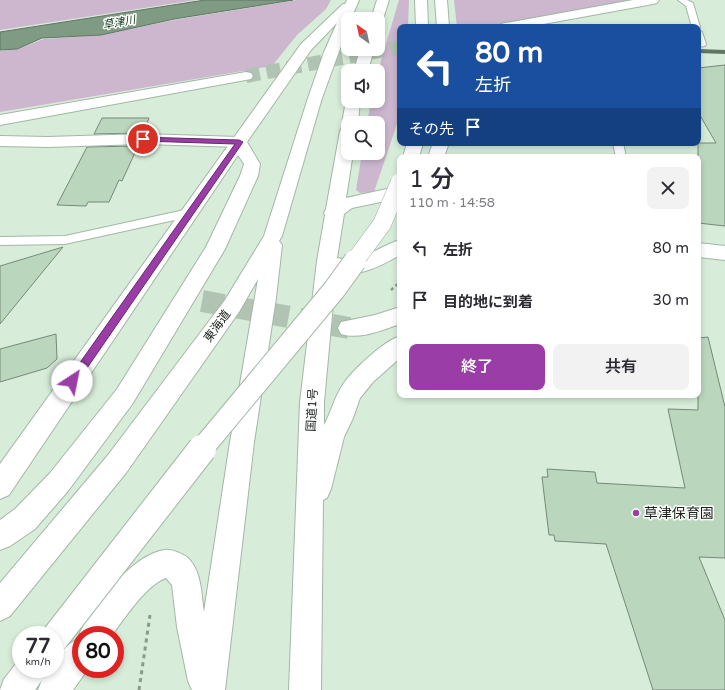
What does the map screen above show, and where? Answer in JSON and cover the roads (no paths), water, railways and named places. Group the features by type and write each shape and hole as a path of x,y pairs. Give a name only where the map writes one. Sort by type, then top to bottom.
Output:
{"main road":[{"path":"379,12 383,0"},
{"path":"421,0 422,24"},
{"path":"441,0 443,24"},
{"path":"522,24 653,0"},
{"path":"0,486 306,47 352,2"},
{"name":"東海道","path":"0,606 117,464 232,306 273,236 315,98 335,42 352,2"},
{"path":"0,120 246,76"},
{"path":"0,141 48,142 143,139 239,142"},
{"path":"0,536 25,519 59,482 125,396 192,300 249,176 252,164 239,142"},
{"name":"国道1号","path":"305,690 312,402 333,213 343,160"},
{"path":"64,626 214,434 334,290 382,224 397,189"},
{"path":"333,213 346,204 397,193"},
{"path":"207,690 242,442 266,298 273,236"},
{"path":"327,261 344,268 369,262 397,248"},
{"path":"701,250 725,253"},
{"path":"349,328 363,327 397,316"},
{"path":"308,528 332,434 341,418 350,393 365,375 397,348"},
{"path":"101,626 118,602 143,575 157,566 168,564 176,566 182,574 187,587 189,609 207,690"},
{"path":"54,690 72,666"},
{"path":"15,690 24,678"}],"lane":[{"path":"682,0 690,5 695,24"},
{"path":"0,241 65,240 189,214"}],"water":[{"name":"草津川","path":"205,0 293,0 174,19 101,35 42,38 17,49 0,50 0,32"}],"waterway":[{"path":"701,51 725,52"}],"tunnel":[{"path":"246,76 397,48"},
{"path":"202,301 349,328"}],"place":[{"name":"草津保育園","path":"636,513"}]}
